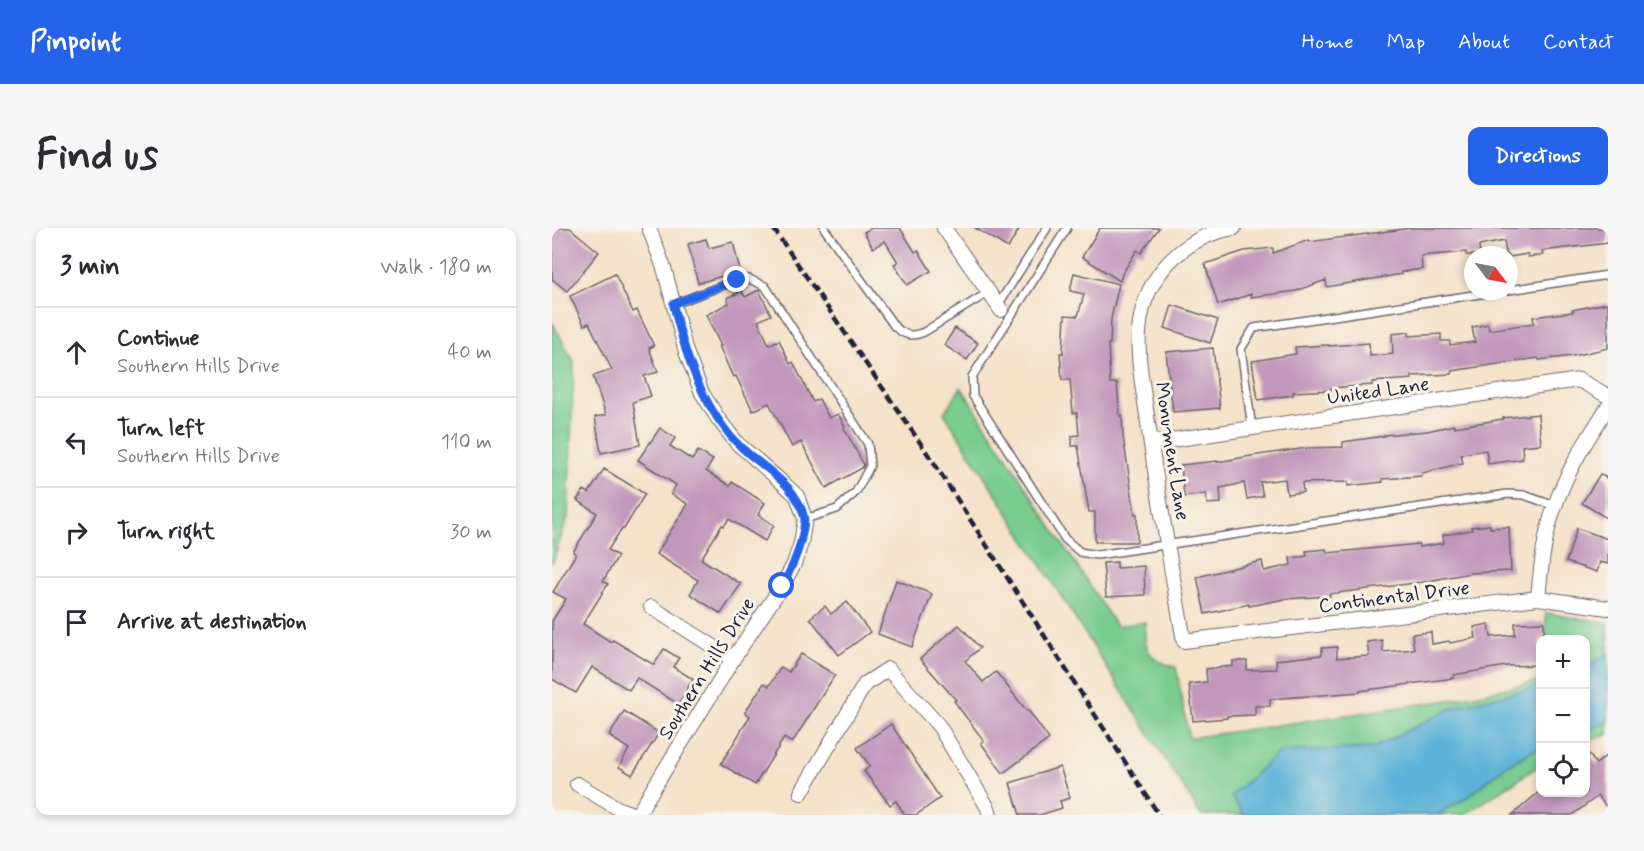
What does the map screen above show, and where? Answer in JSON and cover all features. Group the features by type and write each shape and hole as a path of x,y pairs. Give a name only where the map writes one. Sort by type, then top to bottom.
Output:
{"street":[{"path":"649,228 664,268 686,352 702,393 737,444 797,496 805,519"},
{"path":"944,228 1000,308"},
{"name":"Monument Lane","path":"1184,640 1151,443 1138,347 1139,327 1142,309 1161,270 1179,252 1201,237 1228,228"},
{"name":"United Lane","path":"1151,443 1579,380 1608,396"},
{"path":"1538,598 1543,552 1555,506 1577,456 1608,406"},
{"name":"Southern Hills Drive","path":"636,815 733,659 782,586 794,564 801,543 805,519"},
{"name":"Continental Drive","path":"1184,640 1538,598 1608,608"},
{"path":"651,607 733,659"},
{"path":"801,794 866,684 888,669 939,726 990,815"},
{"path":"577,784 619,809 636,815"}],"lane":[{"path":"824,228 895,327 904,334 913,336 924,332 989,292"},
{"path":"1000,308 1047,228"},
{"path":"1067,228 972,377 973,396 1065,538 1080,552 1097,555 1508,494 1524,495 1555,506"},
{"path":"1518,289 1608,275"},
{"path":"673,304 737,280 749,279 765,286 868,444 870,466 856,492 837,509 805,519"},
{"path":"1252,428 1241,349 1254,328 1464,296"}],"green space":[{"path":"552,322 574,362 568,517 552,564"},
{"path":"961,387 1116,626 1145,622 1145,640 1150,652 1159,661 1176,667 1189,738 1456,699 1536,682 1536,768 1464,815 1201,815 944,413"},
{"path":"1546,613 1608,623 1608,735 1590,740 1590,635 1546,635"}],"water":[{"path":"1608,653 1608,722 1590,729 1590,689 1590,665"},
{"path":"1536,687 1536,749 1509,764 1465,799 1436,815 1244,815 1231,796 1279,752 1373,748 1454,707"}],"building":[{"path":"552,228 570,228 599,252 567,291 552,279"},
{"path":"871,228 900,228 915,252 918,250 931,271 907,285 894,264 898,262 885,241 873,248 864,232"},
{"path":"975,228 1020,228 1008,248"},
{"path":"1100,228 1159,228 1141,253 1137,250 1120,281 1082,257"},
{"path":"1411,228 1608,228 1608,243 1542,251 1543,255 1528,257 1528,254 1518,256 1518,246 1505,246 1504,241 1479,246 1464,246 1464,252 1421,256 1422,269 1401,272 1402,274 1327,287 1326,280 1296,291 1251,297 1251,294 1218,305 1205,264 1244,251 1273,248 1273,253 1309,240 1309,242"},
{"path":"706,239 709,248 733,242 740,271 698,283 688,244"},
{"path":"1074,273 1119,284 1111,319 1110,344 1108,344 1110,383 1117,383 1123,436 1135,514 1137,514 1137,542 1095,542 1095,512 1089,512 1078,446 1072,446 1072,436 1079,435 1077,413 1073,413 1070,380 1062,380 1060,353 1063,353 1065,315 1078,316 1084,294 1070,291"},
{"path":"615,274 633,312 637,310 654,346 649,348 658,372 644,376 651,396 633,402 640,445 601,453 595,417 606,415 593,376 612,370 589,323 584,325 570,296"},
{"path":"759,290 771,315 758,321 769,345 779,340 790,364 793,362 813,402 819,399 829,418 838,414 864,465 826,488 801,442 792,447 769,403 753,411 736,376 733,377 706,315 729,303 727,298 742,291 745,297"},
{"path":"1608,303 1608,348 1573,356 1539,360 1538,358 1452,371 1452,374 1412,376 1412,379 1372,382 1372,385 1331,388 1331,390 1293,392 1293,395 1258,400 1252,361 1296,354 1295,347 1369,343 1370,356 1393,354 1392,334 1409,332 1409,336 1441,334 1441,341 1450,341 1450,345 1475,342 1472,327 1488,324 1489,330 1534,323 1533,317 1573,312 1572,310"},
{"path":"1172,305 1218,320 1210,343 1165,328"},
{"path":"955,328 978,343 967,360 944,345"},
{"path":"1213,348 1220,408 1173,412 1166,352"},
{"path":"1538,414 1541,444 1522,446 1523,459 1488,464 1486,450 1461,454 1463,463 1422,473 1422,476 1382,479 1383,482 1348,486 1348,482 1302,483 1303,492 1287,494 1285,479 1260,482 1263,496 1247,499 1244,483 1220,488 1221,503 1207,504 1206,494 1184,497 1181,465 1217,462 1308,448 1343,447 1343,442 1384,435 1427,431 1454,425 1455,427"},
{"path":"660,428 675,438 670,446 692,460 698,451 713,460 706,471 730,486 732,482 765,503 758,515 774,525 765,541 729,519 724,526 722,525 701,559 741,584 721,614 690,594 698,580 656,554 688,504 671,494 676,485 638,460"},
{"path":"604,469 645,494 608,550 618,556 603,581 608,584 583,624 654,665 664,649 679,658 673,667 693,679 678,704 637,678 629,690 592,667 576,693 552,679 552,621 566,599 553,592 576,554 573,552 597,513 577,500 584,490 589,493"},
{"path":"1600,474 1608,479 1608,519 1582,503"},
{"path":"1490,525 1490,528 1509,527 1511,571 1470,573 1423,582 1329,594 1330,596 1285,599 1249,606 1249,604 1205,614 1197,577 1262,561 1264,571 1291,565 1290,558 1307,556 1306,551 1326,549 1327,553 1419,544 1419,547 1444,543 1443,535 1472,530 1471,527"},
{"path":"1577,528 1608,539 1608,564 1600,562 1597,572 1566,562"},
{"path":"1117,562 1117,568 1144,566 1145,595 1106,597 1103,563"},
{"path":"896,580 932,594 912,647 878,634"},
{"path":"847,602 870,632 839,655 810,618 825,606 831,614"},
{"path":"1544,622 1544,635 1536,635 1536,665 1506,666 1453,675 1454,678 1360,692 1270,699 1270,706 1255,706 1255,715 1193,721 1189,684 1207,682 1206,669 1233,666 1233,661 1247,661 1247,670 1277,669 1276,660 1322,655 1322,648 1337,647 1337,658 1369,656 1367,642 1382,640 1383,652 1414,649 1412,634 1431,632 1432,644 1449,641 1450,643 1476,638 1474,627 1489,624 1491,637 1515,635 1515,623"},
{"path":"959,625 980,648 965,661 983,682 996,672 1049,739 1003,773 981,743 984,741 954,701 956,700 920,659"},
{"path":"801,654 835,675 792,743 784,738 755,785 721,764 750,716 745,712 764,683 769,686 781,667 789,672"},
{"path":"624,711 659,733 632,775 619,767 629,749 609,736"},
{"path":"891,724 940,798 916,815 905,815 896,801 890,805 864,771 870,766 857,748"},
{"path":"1608,754 1608,809 1598,796 1572,815 1512,815 1536,795 1536,797 1590,797 1590,756 1596,764"},
{"path":"1060,767 1070,798 1060,801 1062,808 1040,815 1020,815 1010,783"}],"railway":[{"path":"773,228 934,463 1159,815"}],"route":[{"path":"737,280 673,304 686,352 702,393 719,420 737,444 797,496 805,519 801,543 794,564 782,586"}]}
